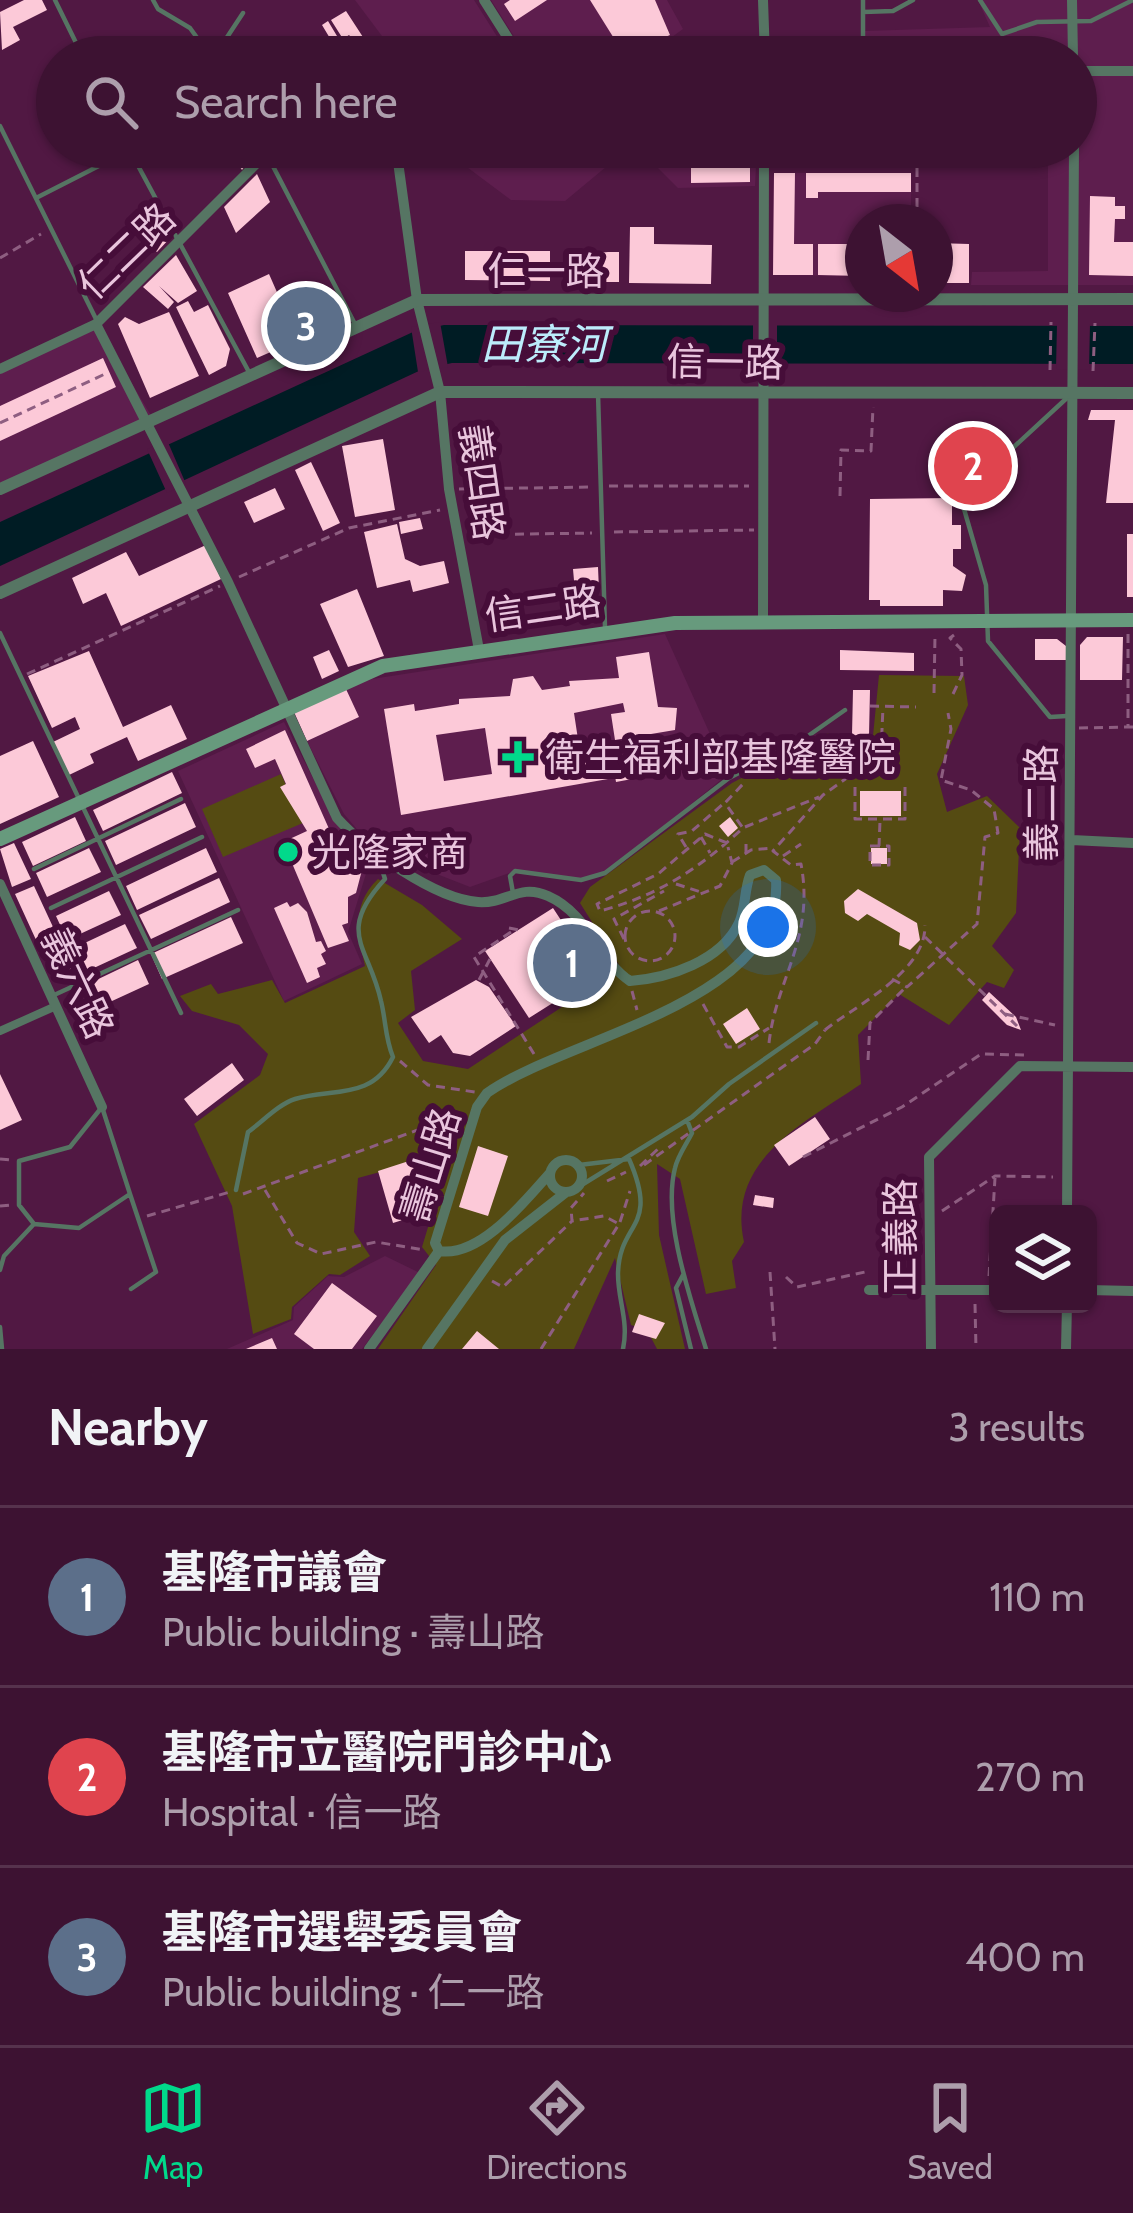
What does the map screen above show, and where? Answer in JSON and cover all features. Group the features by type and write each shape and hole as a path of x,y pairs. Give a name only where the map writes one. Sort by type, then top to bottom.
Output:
{"main road":[{"name":"信二路","path":"0,839 383,666 675,623 1130,620"}],"street":[{"path":"484,0 507,36"},
{"path":"763,0 764,36"},
{"path":"1072,0 1072,36"},
{"path":"1097,70 1133,71"},
{"name":"仁二路","path":"0,369 96,324 249,168"},
{"name":"義四路","path":"399,168 417,300 440,392 453,508 478,650"},
{"path":"763,621 764,168"},
{"name":"義二路","path":"1067,1205 1074,168"},
{"name":"仁一路","path":"0,489 417,300 1133,299"},
{"path":"96,324 228,582 337,818 377,855 466,900 487,902 533,889 560,902 590,927 630,981"},
{"name":"信一路","path":"0,593 440,392 1133,393"},
{"path":"1072,841 1133,843"},
{"name":"壽山路","path":"550,1173 496,1227 452,1252 438,1250 479,1104 540,1066 698,992 734,969 763,936 777,888 771,873 761,870 750,875 739,924 717,951 699,962 630,981"},
{"name":"義六路","path":"0,884 103,1107"},
{"path":"0,1031 54,1001"},
{"name":"正義路","path":"931,1349 929,1157 1020,1066 1040,1066"},
{"path":"1040,1066 1133,1066"},
{"path":"427,1349 505,1240 565,1192 580,1186 579,1165 563,1160 550,1173 554,1187 565,1192"},
{"path":"369,1349 438,1250"},
{"path":"869,1290 987,1290"},
{"path":"1097,1290 1133,1291"},
{"path":"1066,1313 1066,1349"}],"lane":[{"path":"56,0 73,36"},
{"path":"153,0 158,9 196,36"},
{"path":"862,36 863,0"},
{"path":"863,12 893,11 913,0"},
{"path":"980,0 1002,34 1037,22 1091,21 1133,0"},
{"path":"227,36 243,13"},
{"path":"0,126 94,309 96,324"},
{"path":"38,197 93,168"},
{"path":"141,168 250,375"},
{"path":"277,168 356,326"},
{"path":"598,391 605,633"},
{"path":"1071,722 1050,717 988,640 986,585 963,496 1072,393"},
{"path":"0,633 181,1013"},
{"path":"513,892 510,876 515,871 581,880 605,873 745,770 812,734 845,710"},
{"path":"34,869 181,799"},
{"path":"50,908 202,837"},
{"path":"236,1190 248,1132 291,1100 365,1087 379,1078 393,1057 381,998 357,944 369,897 386,879 377,855"},
{"path":"54,1001 238,910"},
{"path":"580,1186 687,1120 721,1089 816,1023"},
{"path":"103,1107 70,1147 19,1161 19,1205 34,1224 79,1228 130,1194"},
{"name":"義六路","path":"103,1107 156,1272 131,1289"},
{"path":"687,1120 692,1133 674,1172 683,1275 706,1349"},
{"path":"623,1349 627,1330 618,1278 641,1219 638,1169 629,1159"},
{"path":"579,1165 629,1159"},
{"path":"0,1270 4,1256 34,1224"},
{"path":"683,1275 676,1288 691,1349"},
{"path":"0,1328 2,1349"}],"path":[{"path":"917,168 917,204"},
{"path":"0,258 52,226"},
{"path":"1050,370 1052,322"},
{"path":"1094,371 1095,323"},
{"path":"0,423 116,369"},
{"path":"840,496 841,450 871,451 873,393"},
{"path":"20,677 349,528 453,508"},
{"path":"1071,722 1131,727 1130,620"},
{"path":"934,693 935,622"},
{"path":"952,694 962,675 961,649 950,638 955,635"},
{"path":"870,706 916,707"},
{"path":"881,752 883,707"},
{"path":"868,1060 870,1023 976,924 985,837 998,833 994,809 971,790 940,780 951,729 949,713"},
{"path":"687,850 678,834 692,831 742,789 745,770"},
{"path":"628,948 625,932 632,918 720,886 732,862 746,853 774,848 823,795 855,772"},
{"path":"855,788 855,819 905,819 905,787"},
{"path":"657,912 673,925 672,950 649,961 628,948 613,920 676,884 743,828 823,795"},
{"path":"725,803 743,828"},
{"path":"879,846 880,819"},
{"path":"665,890 600,911 597,904 647,881 700,836 710,833 728,845 732,862"},
{"path":"700,836 710,855"},
{"path":"746,838 746,853"},
{"path":"783,856 801,844"},
{"path":"870,846 879,846 889,846 889,866 870,866 870,846"},
{"path":"768,1049 770,1027 789,982 805,890 801,864 791,865 774,848"},
{"path":"676,884 702,893"},
{"path":"572,1221 571,1208 585,1192 638,1169 814,1044 825,1030 908,966 925,937 925,925"},
{"path":"519,930 510,930 474,957 540,1066"},
{"path":"925,937 1017,1026"},
{"path":"622,952 628,948"},
{"path":"479,980 490,959"},
{"path":"892,979 907,987"},
{"path":"630,981 638,1012"},
{"path":"698,992 727,1047 739,1047 770,1027"},
{"path":"1006,1016 1068,1025"},
{"path":"802,1157 902,1107 981,1054 1020,1052 1040,1066"},
{"path":"138,1218 236,1190 239,1195 264,1188 421,1134 479,1104 477,1092 419,1082 393,1057"},
{"path":"541,1349 619,1224 638,1169"},
{"path":"929,1214 995,1176 1067,1177"},
{"path":"976,1349 987,1290 995,1176"},
{"path":"264,1188 297,1244 321,1254 376,1242 409,1251 438,1250"},
{"path":"486,1277 503,1287 572,1221 604,1216 619,1224"},
{"path":"770,1272 775,1349"},
{"path":"786,1277 797,1287 865,1272"}],"shaded area":[{"path":"355,0 474,0 497,36 382,36"},
{"path":"491,0 667,0 683,29 673,36 514,36"},
{"path":"978,0 1133,0 1133,285 971,285 972,272 1048,271 1048,168 1097,168 1097,36 864,36 864,31 990,27"},
{"path":"468,168 605,168 565,201 511,200"},
{"path":"658,168 756,168 755,186 678,188"},
{"path":"774,173 911,173 911,204 845,204 845,276 773,275"},
{"path":"96,324 152,417 0,489 0,369"},
{"name":"衛生福利部基隆醫院","path":"665,634 728,774 614,867 588,880 515,871 470,887 424,869 361,834 344,814 307,741 358,716 346,689 372,679"},
{"path":"879,675 964,676 968,705 937,774 947,812 987,796 1020,828 1016,913 992,946 1014,970 1004,988 987,982 949,1025 899,994 858,1035 861,1084 774,1147 747,1188 742,1213 744,1242 732,1261 736,1288 706,1294 680,1179 657,1164 659,1235 685,1349 657,1349 647,1330 631,1325 615,1258 574,1349 378,1349 436,1265 422,1247 448,1161 437,1165 436,1184 419,1184 402,1166 358,1178 354,1232 370,1256 340,1275 329,1274 292,1307 291,1319 253,1334 232,1206 194,1124 260,1075 268,1054 239,1025 192,1011 180,996 211,984 218,994 272,980 285,1003 365,966 360,909 378,879 422,905 462,939 411,971 415,1010 398,1023 423,1061 468,1069 621,968 580,903 590,887 732,783 828,733 839,746 872,746"},
{"name":"光隆家商","path":"284,722 335,821 369,864 348,932 362,964 284,1001 178,771"},
{"path":"281,774 303,823 223,857 202,809"},
{"path":"385,1256 420,1273 362,1349 227,1349 293,1320 294,1307 328,1276 344,1277"}],"water":[{"name":"田寮河","path":"444,325 1133,326 1133,364 452,363 421,370 0,566 0,522 413,332"}],"pier":[{"path":"440,322 448,367 418,372 411,327"},
{"path":"753,323 777,323 777,368 753,368"},
{"path":"1057,324 1090,324 1089,370 1056,369"},
{"path":"167,440 186,484 167,493 147,449"}],"building":[{"path":"24,0 42,0 47,10 13,27 20,40 2,50 0,12"},
{"path":"547,0 515,21 504,4"},
{"path":"590,0 655,0 670,35 668,36 612,36"},
{"path":"346,11 362,36 341,36 331,20"},
{"path":"328,21 337,36 329,36 322,25"},
{"path":"691,168 750,168 750,182 691,183"},
{"path":"774,173 795,173 794,244 813,244 813,275 773,275"},
{"path":"806,173 911,173 911,192 818,192 818,198 806,198"},
{"path":"257,174 270,202 236,233 224,207"},
{"path":"1090,196 1115,197 1115,206 1125,206 1125,219 1115,219 1114,242 1133,242 1133,276 1089,275"},
{"path":"153,205 171,237 157,252 127,226"},
{"path":"630,227 654,227 654,244 712,245 711,284 629,283"},
{"path":"818,244 845,244 845,276 818,275"},
{"path":"953,244 969,244 969,283 953,283"},
{"path":"465,251 550,251 550,281 465,280"},
{"path":"619,252 619,282 569,282 570,256"},
{"path":"176,255 197,291 178,303 159,286 174,302 168,309 143,287"},
{"path":"269,274 298,340 257,358 228,293"},
{"path":"317,284 335,324 301,339 284,299"},
{"path":"188,301 194,312 208,305 230,349 226,366 209,375 176,307"},
{"path":"169,312 199,376 150,398 118,324 125,317 139,324"},
{"path":"103,358 116,387 0,441 0,406"},
{"path":"1091,410 1133,410 1133,503 1106,503 1115,420 1088,420"},
{"path":"970,426 981,439 992,429 1009,447 971,481 943,450"},
{"path":"383,439 395,510 355,517 342,446"},
{"path":"311,462 340,523 323,531 295,470"},
{"path":"275,488 285,509 254,523 244,502"},
{"path":"952,498 952,525 961,525 961,549 953,549 953,566 966,575 962,591 943,590 943,606 880,606 880,600 869,600 870,499"},
{"path":"420,518 423,529 401,534 399,522"},
{"path":"397,524 405,559 420,566 444,561 449,583 413,592 410,580 377,588 364,532"},
{"path":"1127,534 1133,534 1133,597 1127,597"},
{"path":"206,545 221,579 121,626 106,593 83,604 72,578 126,552 139,576"},
{"path":"598,567 599,591 575,592 573,569"},
{"path":"357,589 384,656 348,667 320,604"},
{"path":"1087,637 1123,637 1122,680 1080,680 1080,645"},
{"path":"1035,639 1057,639 1066,646 1066,660 1035,660"},
{"path":"329,650 339,671 322,679 313,657"},
{"path":"840,650 914,653 914,671 840,670"},
{"path":"89,651 123,727 171,705 187,739 138,761 127,737 90,754 94,763 69,775 53,742 80,729 75,717 52,728 28,676"},
{"path":"649,652 658,707 677,708 675,730 615,740 611,714 625,712 623,703 574,713 581,759 605,755 608,779 401,815 384,709 414,704 415,711 459,704 459,699 510,696 513,679 533,676 542,690 570,686 569,681 619,678 616,657","holes":["485,728 492,774 444,781 436,735"]},
{"path":"346,689 359,717 307,741 294,712"},
{"path":"853,690 870,690 869,736 852,735"},
{"path":"285,730 334,840 345,835 362,870 356,893 348,897 348,923 342,925 349,941 328,948 283,842 307,831 280,787 286,784 275,759 255,768 246,749"},
{"path":"33,741 59,797 0,824 0,756"},
{"path":"670,746 675,771 616,782 612,756"},
{"path":"172,772 182,793 103,831 93,810"},
{"path":"860,791 901,791 901,816 860,816"},
{"path":"185,803 196,827 116,865 105,841"},
{"path":"75,817 86,841 33,866 22,842"},
{"path":"730,817 738,828 728,837 719,826"},
{"path":"14,843 31,879 12,887 0,849"},
{"path":"89,848 101,872 47,897 36,873"},
{"path":"206,848 217,872 137,910 126,886"},
{"path":"871,848 887,848 887,864 871,864"},
{"path":"219,878 230,902 151,939 139,915"},
{"path":"34,886 72,968 53,977 15,894"},
{"path":"858,889 917,923 920,940 910,950 899,945 900,933 867,914 858,921 845,913 844,901"},
{"path":"109,891 121,915 67,940 56,916"},
{"path":"287,902 290,907 298,903 307,912 316,942 321,941 326,951 321,954 326,964 317,968 320,977 307,983 274,908"},
{"path":"553,908 597,975 529,1018 485,951"},
{"path":"231,917 243,943 162,979 151,954"},
{"path":"125,924 137,948 83,973 72,949"},
{"path":"138,960 149,984 99,1007 88,984"},
{"path":"476,980 489,987 516,1026 470,1056 453,1053 441,1035 429,1043 411,1017"},
{"path":"989,992 1016,1017 1021,1030 1007,1025 982,1000"},
{"path":"747,1008 760,1029 736,1044 723,1024"},
{"path":"232,1063 244,1080 197,1116 184,1099"},
{"path":"0,1074 22,1120 0,1130"},
{"path":"815,1117 830,1139 789,1166 774,1145"},
{"path":"478,1146 508,1156 488,1216 459,1207"},
{"path":"412,1160 425,1213 393,1223 378,1171"},
{"path":"755,1195 774,1198 773,1208 753,1205"},
{"path":"332,1283 377,1316 352,1349 314,1349 294,1334"},
{"path":"639,1314 665,1323 656,1339 632,1332"},
{"path":"477,1331 499,1349 462,1349"},
{"path":"272,1338 277,1349 246,1349"}],"place":[{"name":"基隆市選舉委員會","path":"306,326"},
{"name":"基隆市立醫院門診中心","path":"973,466"},
{"name":"衛生福利部基隆醫院","path":"518,757"},
{"name":"光隆家商","path":"288,852"},
{"name":"基隆市議會","path":"572,963"}]}
